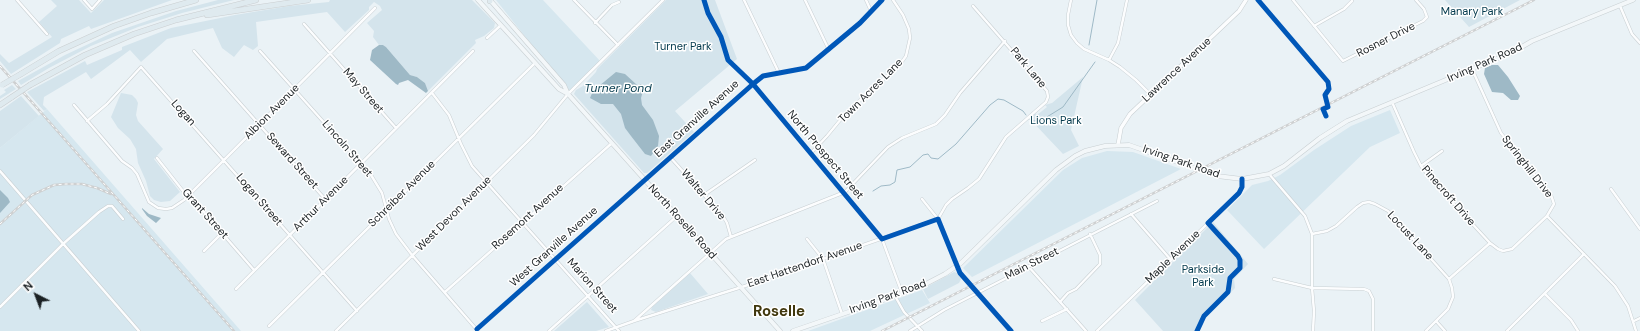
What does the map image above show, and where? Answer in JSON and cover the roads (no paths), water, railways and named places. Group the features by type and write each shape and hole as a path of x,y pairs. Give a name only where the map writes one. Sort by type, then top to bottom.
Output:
{"highway":[{"path":"1,86 59,51 114,26 150,13 196,0"},
{"path":"0,105 30,85 74,60 108,44 156,26 256,0"},
{"path":"190,17 308,0"}],"main road":[{"name":"North Roselle Road","path":"478,0 559,89 568,94"},
{"name":"North Roselle Road","path":"490,0 564,85 568,94 780,331"},
{"name":"Irving Park Road","path":"793,331 903,293 932,281 956,266 1064,163 1078,154 1092,149 1118,145 1136,147 1217,176 1242,180 1269,174 1284,166 1347,121 1513,52 1532,41 1633,0"}],"street":[{"path":"17,0 47,34"},
{"path":"84,0 92,9 100,0"},
{"path":"574,0 618,45"},
{"name":"West Devon Avenue","path":"336,331 534,135 568,94 663,0"},
{"path":"744,0 778,73"},
{"path":"805,0 829,50"},
{"path":"866,0 871,11"},
{"name":"East Granville Avenue","path":"644,180 763,76 806,68 860,23 882,0"},
{"name":"Town Acres Lane","path":"811,152 827,136 846,113 901,63 906,56 910,38 909,29 903,15 893,0"},
{"path":"1071,0 1068,25 1074,40 1084,49 1109,60 1127,73 1150,94"},
{"path":"1109,60 1118,43 1127,0"},
{"name":"Lawrence Avenue","path":"1118,145 1121,128 1126,118 1239,11 1246,0"},
{"path":"1258,0 1328,82 1329,89 1325,95"},
{"path":"1293,0 1314,26 1344,9 1352,1"},
{"name":"Rosner Drive","path":"1314,26 1343,61 1423,21 1428,17 1424,9 1416,0"},
{"path":"595,23 612,4 619,2"},
{"name":"Park Lane","path":"938,219 946,205 952,199 978,179 1006,137 1046,102 1048,97 1047,91 973,6"},
{"path":"1620,6 1632,34 1640,42"},
{"name":"Albion Avenue","path":"87,121 122,161 132,168 137,174 149,202 158,208 164,209 175,206 189,195 375,8"},
{"name":"May Street","path":"304,24 396,128"},
{"path":"487,38 501,25"},
{"path":"634,321 710,253 731,237 845,192 888,147 902,138 932,126 940,121 960,93 1005,42"},
{"name":"Seward Street","path":"194,51 326,199"},
{"name":"Lincoln Street","path":"260,51 371,175 382,193 389,219 396,234 412,255 478,330"},
{"name":"Arthur Avenue","path":"236,288 473,51"},
{"name":"Schreiber Avenue","path":"270,326 458,137 535,62"},
{"name":"Logan","path":"87,121 107,104 141,67 224,160"},
{"name":"Springhill Drive","path":"1472,69 1500,133 1552,197 1554,204 1547,216 1615,286 1628,306 1636,331"},
{"name":"North Prospect Street","path":"753,84 811,152 835,184 845,192 882,239 903,293"},
{"name":"Marion Street","path":"432,93 449,115 470,162 486,182 619,331"},
{"name":"Pinecroft Drive","path":"1392,102 1421,166 1437,186 1490,243"},
{"path":"74,105 87,121"},
{"name":"Rosemont Avenue","path":"445,292 612,143"},
{"path":"1421,166 1442,151"},
{"name":"Walter Drive","path":"670,157 725,219 731,237"},
{"name":"Grant Street","path":"157,158 183,191 189,195 254,270"},
{"name":"Logan Street","path":"224,160 357,310"},
{"path":"704,195 755,160"},
{"path":"0,172 139,331"},
{"path":"1269,174 1304,216 1312,234 1312,288 1314,311 1312,331"},
{"name":"West Granville Avenue","path":"478,330 644,180"},
{"name":"Maple Avenue","path":"1097,331 1239,193 1242,187 1242,180"},
{"path":"1611,189 1640,229"},
{"path":"922,199 938,219 956,266 977,293 1011,331"},
{"name":"Main Street","path":"910,331 944,310 1157,201"},
{"name":"Locust Lane","path":"1312,234 1327,231 1336,226 1357,207 1363,203 1369,202 1388,211 1449,279"},
{"path":"0,307 63,244 108,206 112,206 123,219"},
{"path":"1131,214 1171,260"},
{"path":"549,331 677,216"},
{"path":"1426,331 1448,309 1453,297 1449,279 1490,243 1503,251 1512,249 1547,216"},
{"name":"East Hattendorf Avenue","path":"606,331 741,288 938,219"},
{"path":"204,251 222,233"},
{"path":"1060,302 1068,293 1076,289 1100,264 1100,255 1090,234"},
{"path":"806,239 823,259 842,314"},
{"path":"1507,331 1584,254"},
{"path":"1028,266 1086,331"},
{"path":"1274,279 1312,288 1364,289 1368,291 1373,299 1373,331"},
{"path":"1545,294 1571,320 1578,331"},
{"path":"894,296 907,316 922,331"},
{"path":"1042,322 1067,309"},
{"path":"1634,321 1640,318"},
{"path":"1436,321 1445,331"}],"water":[{"path":"379,45 386,47 410,75 417,77 425,83 428,91 426,93 408,80 399,83 398,85 396,84 370,60 372,50"},
{"path":"1492,65 1498,65 1508,77 1520,96 1518,100 1511,100 1503,93 1492,92 1484,74 1485,68"},
{"name":"Turner Pond","path":"616,72 625,74 637,85 641,84 644,87 641,98 642,105 653,120 659,136 658,146 651,156 645,154 625,128 621,114 613,104 601,104 590,98 593,91"},
{"path":"0,190 10,202 0,213"},
{"path":"142,208 149,214 161,218 156,223 147,216"}],"waterway":[{"path":"1089,45 1097,0"},
{"path":"1029,119 1034,121 1042,120 1063,107 1095,62"},
{"path":"873,191 881,186 890,185 895,182 897,170 910,167 923,155 928,154 931,158 938,159 956,144 990,105 998,99 1004,100 1023,111 1026,115"}],"railway":[{"path":"882,331 1534,0"},
{"path":"0,66 234,331"},
{"path":"0,224 32,195 54,185 82,184 111,194"}],"district":[{"name":"Roselle","path":"779,312"}],"park label":[{"name":"Manary Park","path":"1472,12"},
{"name":"Turner Park","path":"683,47"},
{"name":"Lions Park","path":"1056,121"},
{"name":"Parkside Park","path":"1203,276"}]}
